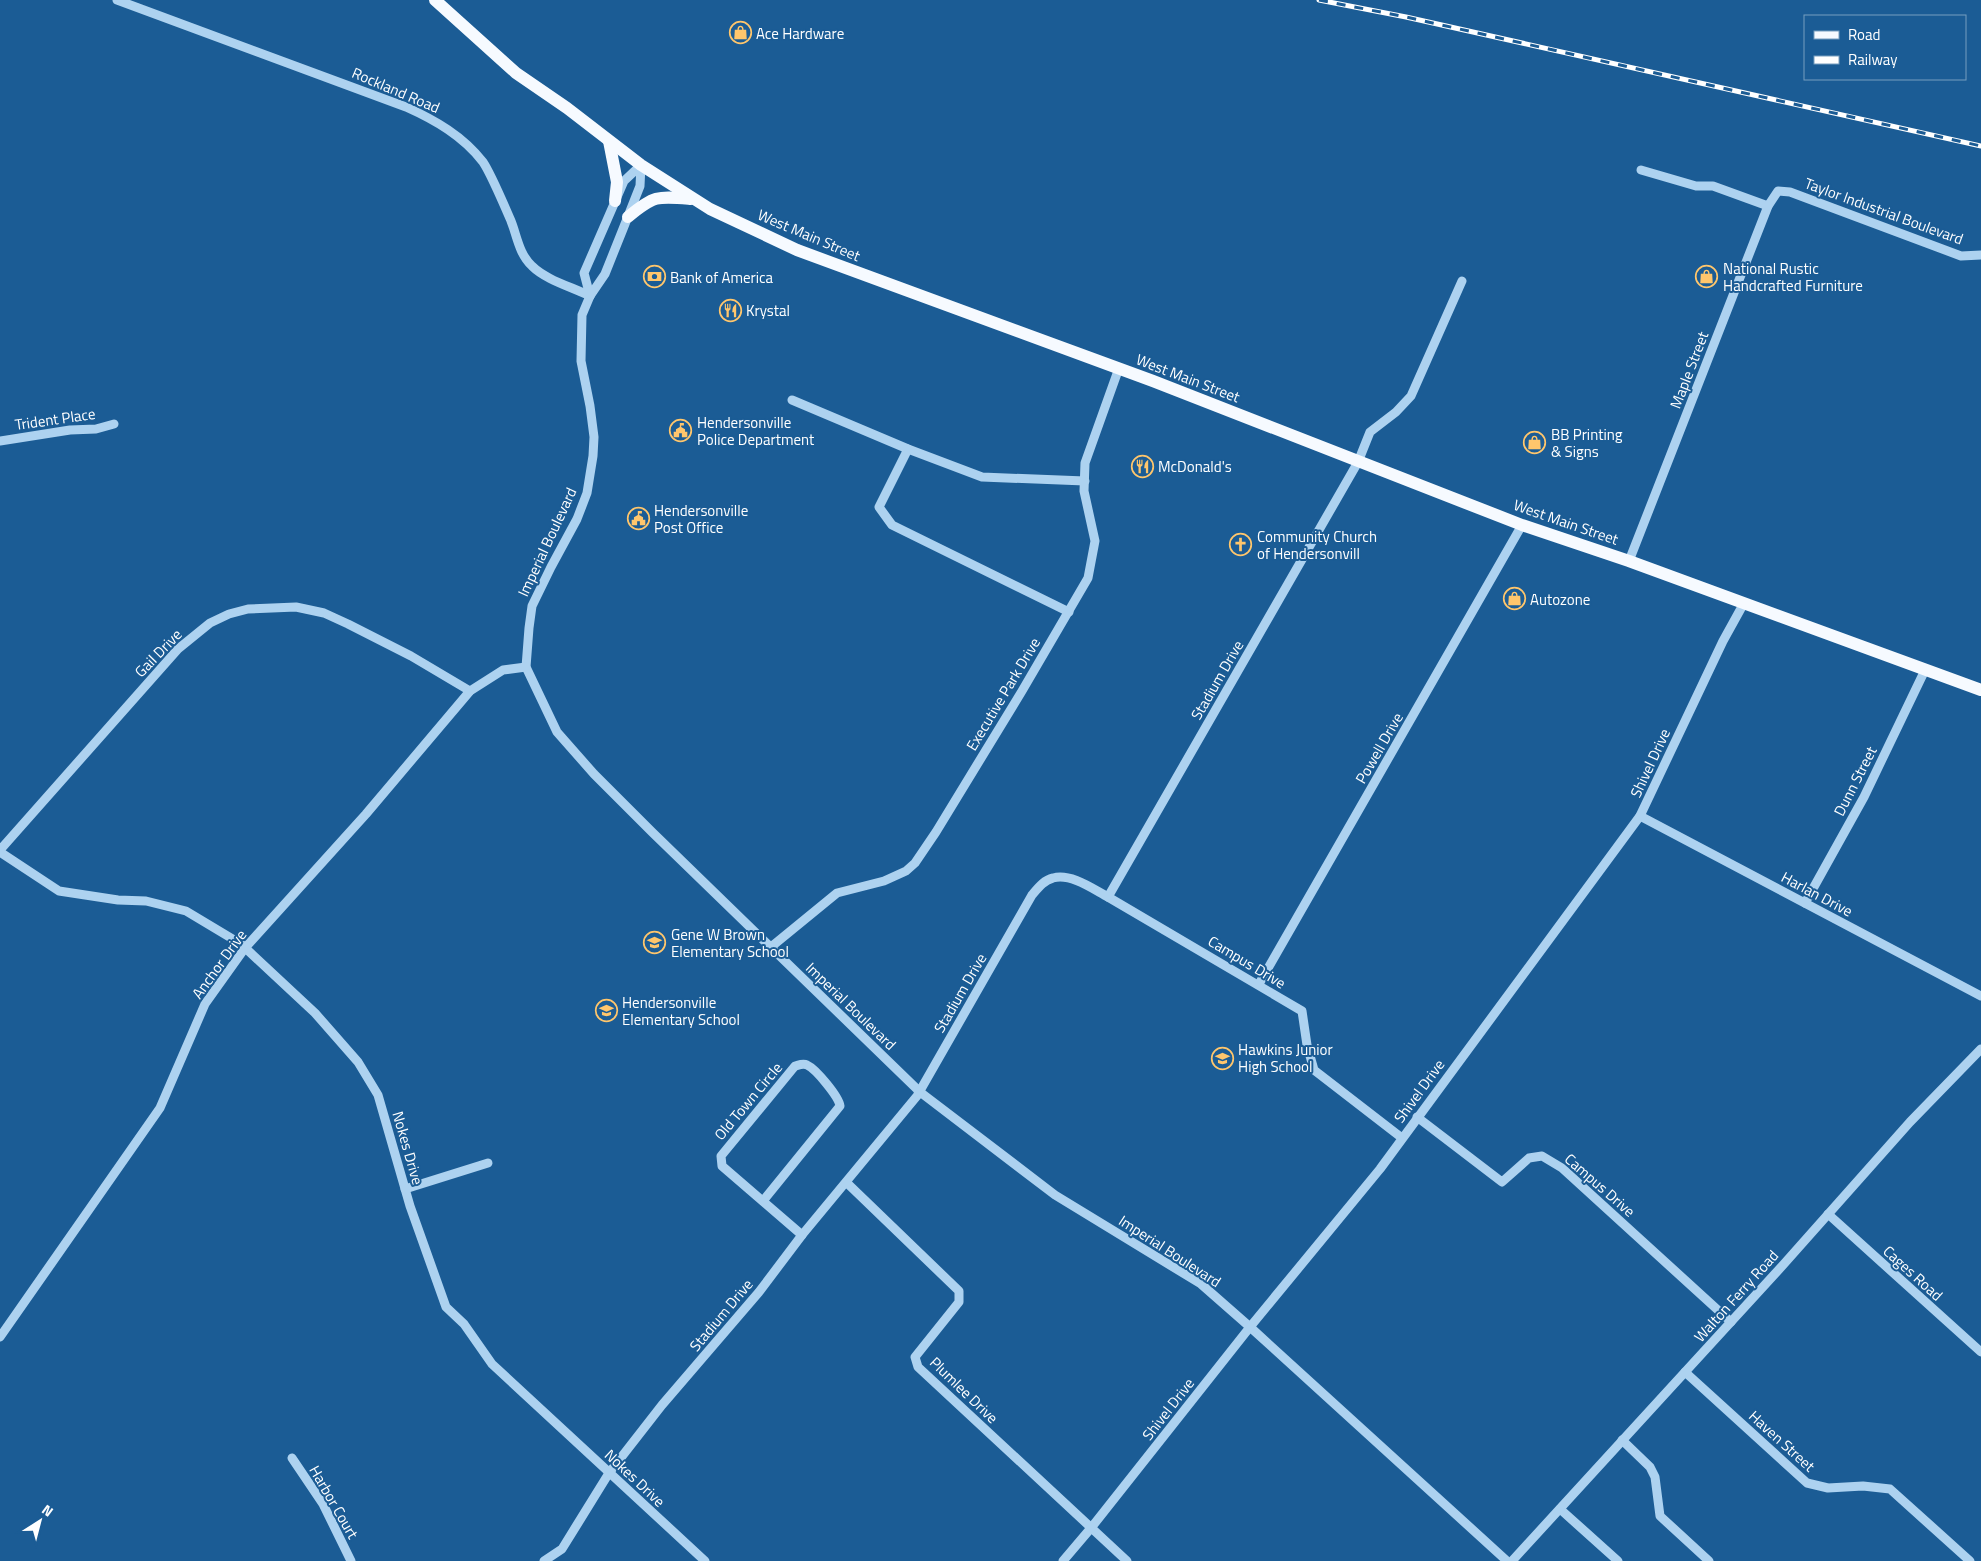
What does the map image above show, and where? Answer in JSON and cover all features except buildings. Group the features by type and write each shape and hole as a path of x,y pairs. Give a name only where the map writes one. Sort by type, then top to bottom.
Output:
{"main road":[{"name":"West Main Street","path":"439,4 516,73 641,165 693,199 796,250 1119,368 1522,525 1629,561 1981,690"},
{"path":"609,141 618,182 615,201"},
{"path":"628,217 646,202 657,198 693,199"}],"street":[{"name":"Rockland Road","path":"117,0 406,106 449,130 483,163 511,221 521,251 532,266 548,277 590,296"},
{"path":"590,296 584,273 624,181 641,165"},
{"name":"Imperial Boulevard","path":"641,165 640,186 628,217 605,274 590,296 582,315 581,361 594,437 587,493 577,519 532,606 528,628 526,667 557,732 594,774 920,1092 1055,1194 1201,1284 1507,1561"},
{"path":"1641,170 1696,186 1713,186 1768,206"},
{"name":"Maple Street","path":"1629,561 1768,206 1778,191"},
{"name":"Taylor Industrial Boulevard","path":"1778,191 1790,192 1961,256 1981,255"},
{"name":"Stadium Drive","path":"544,1561 562,1549 609,1473 662,1405 759,1292 802,1235 847,1183 920,1092 1032,895 1043,883 1053,878 1063,878 1076,881 1108,897 1358,462 1370,432 1396,412 1411,396 1462,281"},
{"name":"Executive Park Drive","path":"771,948 837,893 884,881 906,870 921,856 1068,612 1088,578 1095,541 1084,491 1085,463 1119,368"},
{"path":"792,400 908,449 982,477 1085,481"},
{"name":"Trident Place","path":"0,441 114,424"},
{"path":"908,449 879,507 892,525 1068,612"},
{"name":"Powell Drive","path":"1259,984 1522,525"},
{"name":"Shivel Drive","path":"1063,1561 1092,1528 1250,1327 1380,1169 1640,816 1723,641 1744,603"},
{"name":"Gail Drive","path":"0,851 178,649 210,624 229,614 248,609 296,607 324,613 411,656 470,691"},
{"name":"Anchor Drive","path":"0,1337 160,1108 204,1004 245,948 366,814 470,691 503,670 526,667"},
{"name":"Dunn Street","path":"1805,903 1864,797 1925,670"},
{"name":"Harlan Drive","path":"1640,816 1981,996"},
{"name":"Nokes Drive","path":"0,851 59,890 118,900 146,901 186,911 245,948 315,1013 358,1062 378,1094 405,1188 446,1307 464,1324 492,1364 705,1561"},
{"name":"Campus Drive","path":"1108,897 1259,984 1302,1012 1307,1045 1314,1070 1402,1138"},
{"name":"Walton Ferry Road","path":"1512,1561 1731,1322 1910,1122 1981,1049"},
{"name":"Old Town Circle","path":"763,1201 840,1106 839,1100 816,1072 807,1065 800,1064 795,1066 721,1156 722,1166 802,1235"},
{"name":"Campus Drive","path":"1417,1117 1502,1182 1529,1158 1542,1156 1562,1168 1731,1322"},
{"path":"405,1188 488,1163"},
{"name":"Plumlee Drive","path":"847,1183 959,1291 959,1302 915,1357 918,1367 1126,1561"},
{"name":"Cages Road","path":"1828,1214 1981,1352"},
{"name":"Haven Street","path":"1685,1372 1807,1483 1828,1488 1863,1486 1890,1490 1970,1561"},
{"path":"1622,1440 1650,1467 1655,1477 1660,1516 1709,1561"},
{"name":"Harbor Court","path":"292,1458 323,1504 351,1561"},
{"path":"1560,1509 1618,1561"}],"railway":[{"path":"1319,0 1406,17 1981,146"}],"place":[{"name":"Ace Hardware","path":"740,33"},
{"name":"Bank of America","path":"654,277"},
{"name":"National Rustic Handcrafted Furniture","path":"1707,277"},
{"name":"Krystal","path":"730,310"},
{"name":"Hendersonville Police Department","path":"681,431"},
{"name":"BB Printing & Signs","path":"1535,443"},
{"name":"McDonald's","path":"1142,466"},
{"name":"Hendersonville Post Office","path":"638,519"},
{"name":"Community Church of Hendersonvill","path":"1241,545"},
{"name":"Autozone","path":"1514,599"},
{"name":"Gene W Brown Elementary School","path":"655,943"},
{"name":"Hendersonville Elementary School","path":"606,1011"},
{"name":"Hawkins Junior High School","path":"1222,1058"}]}
